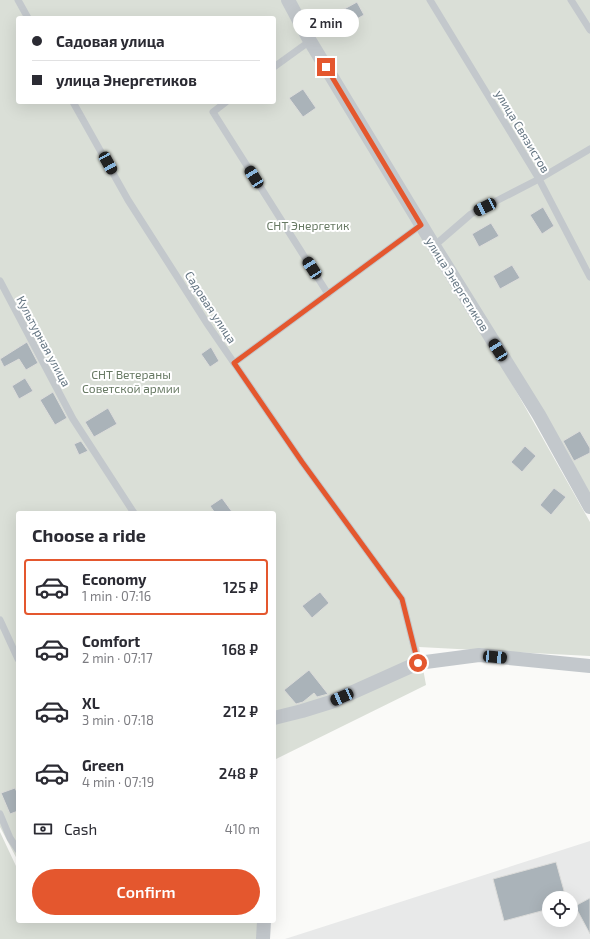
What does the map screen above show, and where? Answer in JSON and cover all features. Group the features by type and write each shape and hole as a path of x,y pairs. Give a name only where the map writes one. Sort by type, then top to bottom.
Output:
{"street":[{"name":"улица Энергетиков","path":"288,0 310,41 421,225 539,415 590,507"},
{"path":"276,715 302,712 331,702 418,663 479,655 590,666"},
{"path":"263,939 264,923"}],"lane":[{"path":"18,0 27,16"},
{"name":"улица Связистов","path":"430,0 539,180 590,277"},
{"path":"570,0 590,30"},
{"path":"276,66 310,41"},
{"name":"Садовая улица","path":"74,104 128,200 208,325 302,462 402,599 418,663"},
{"path":"223,104 213,112 328,294"},
{"path":"434,246 471,214 539,180 590,149"},
{"path":"234,363 421,225"},
{"name":"Культурная улица","path":"0,281 73,419 133,511"},
{"path":"0,620 16,655"},
{"path":"0,814 10,838 16,847"}],"shaded area":[{"path":"590,841 590,939 285,939"}],"green space":[{"path":"0,0 590,0 590,510 450,274 590,522 590,656 419,647 426,685 276,759 276,511 16,511 16,857 0,827"},
{"path":"0,832 16,866 16,923 261,923 267,939 0,939"}],"building":[{"path":"357,2 364,15 344,26 337,13"},
{"path":"303,89 316,108 303,117 289,98"},
{"path":"543,207 554,226 542,234 530,215"},
{"path":"491,223 499,236 479,247 472,234"},
{"path":"512,265 520,278 500,289 493,276"},
{"path":"27,342 38,363 26,370 19,359 4,367 0,359"},
{"path":"211,347 219,361 210,367 201,354"},
{"path":"25,378 33,391 19,399 12,386"},
{"path":"53,392 67,418 55,425 40,400"},
{"path":"108,408 117,424 94,437 85,422"},
{"path":"580,431 590,448 590,453 574,461 563,441"},
{"path":"81,441 88,451 79,455 74,444"},
{"path":"525,446 536,456 522,472 511,462"},
{"path":"554,488 566,497 551,515 540,505"},
{"path":"222,498 232,511 214,511 210,506"},
{"path":"320,592 329,603 312,618 302,606"},
{"path":"309,670 328,694 317,697 314,693 303,702 296,704 284,690"},
{"path":"15,788 16,812 10,814 1,793"},
{"path":"556,862 564,891 542,891 542,911 504,921 493,879"},
{"path":"590,898 590,934 578,912 578,904"}],"route":[{"path":"326,67 421,225 234,363 302,462 402,599 418,663"}],"park label":[{"name":"СНТ Энергетик","path":"308,225"},
{"name":"СНТ Ветераны Советской армии","path":"131,381"}]}
